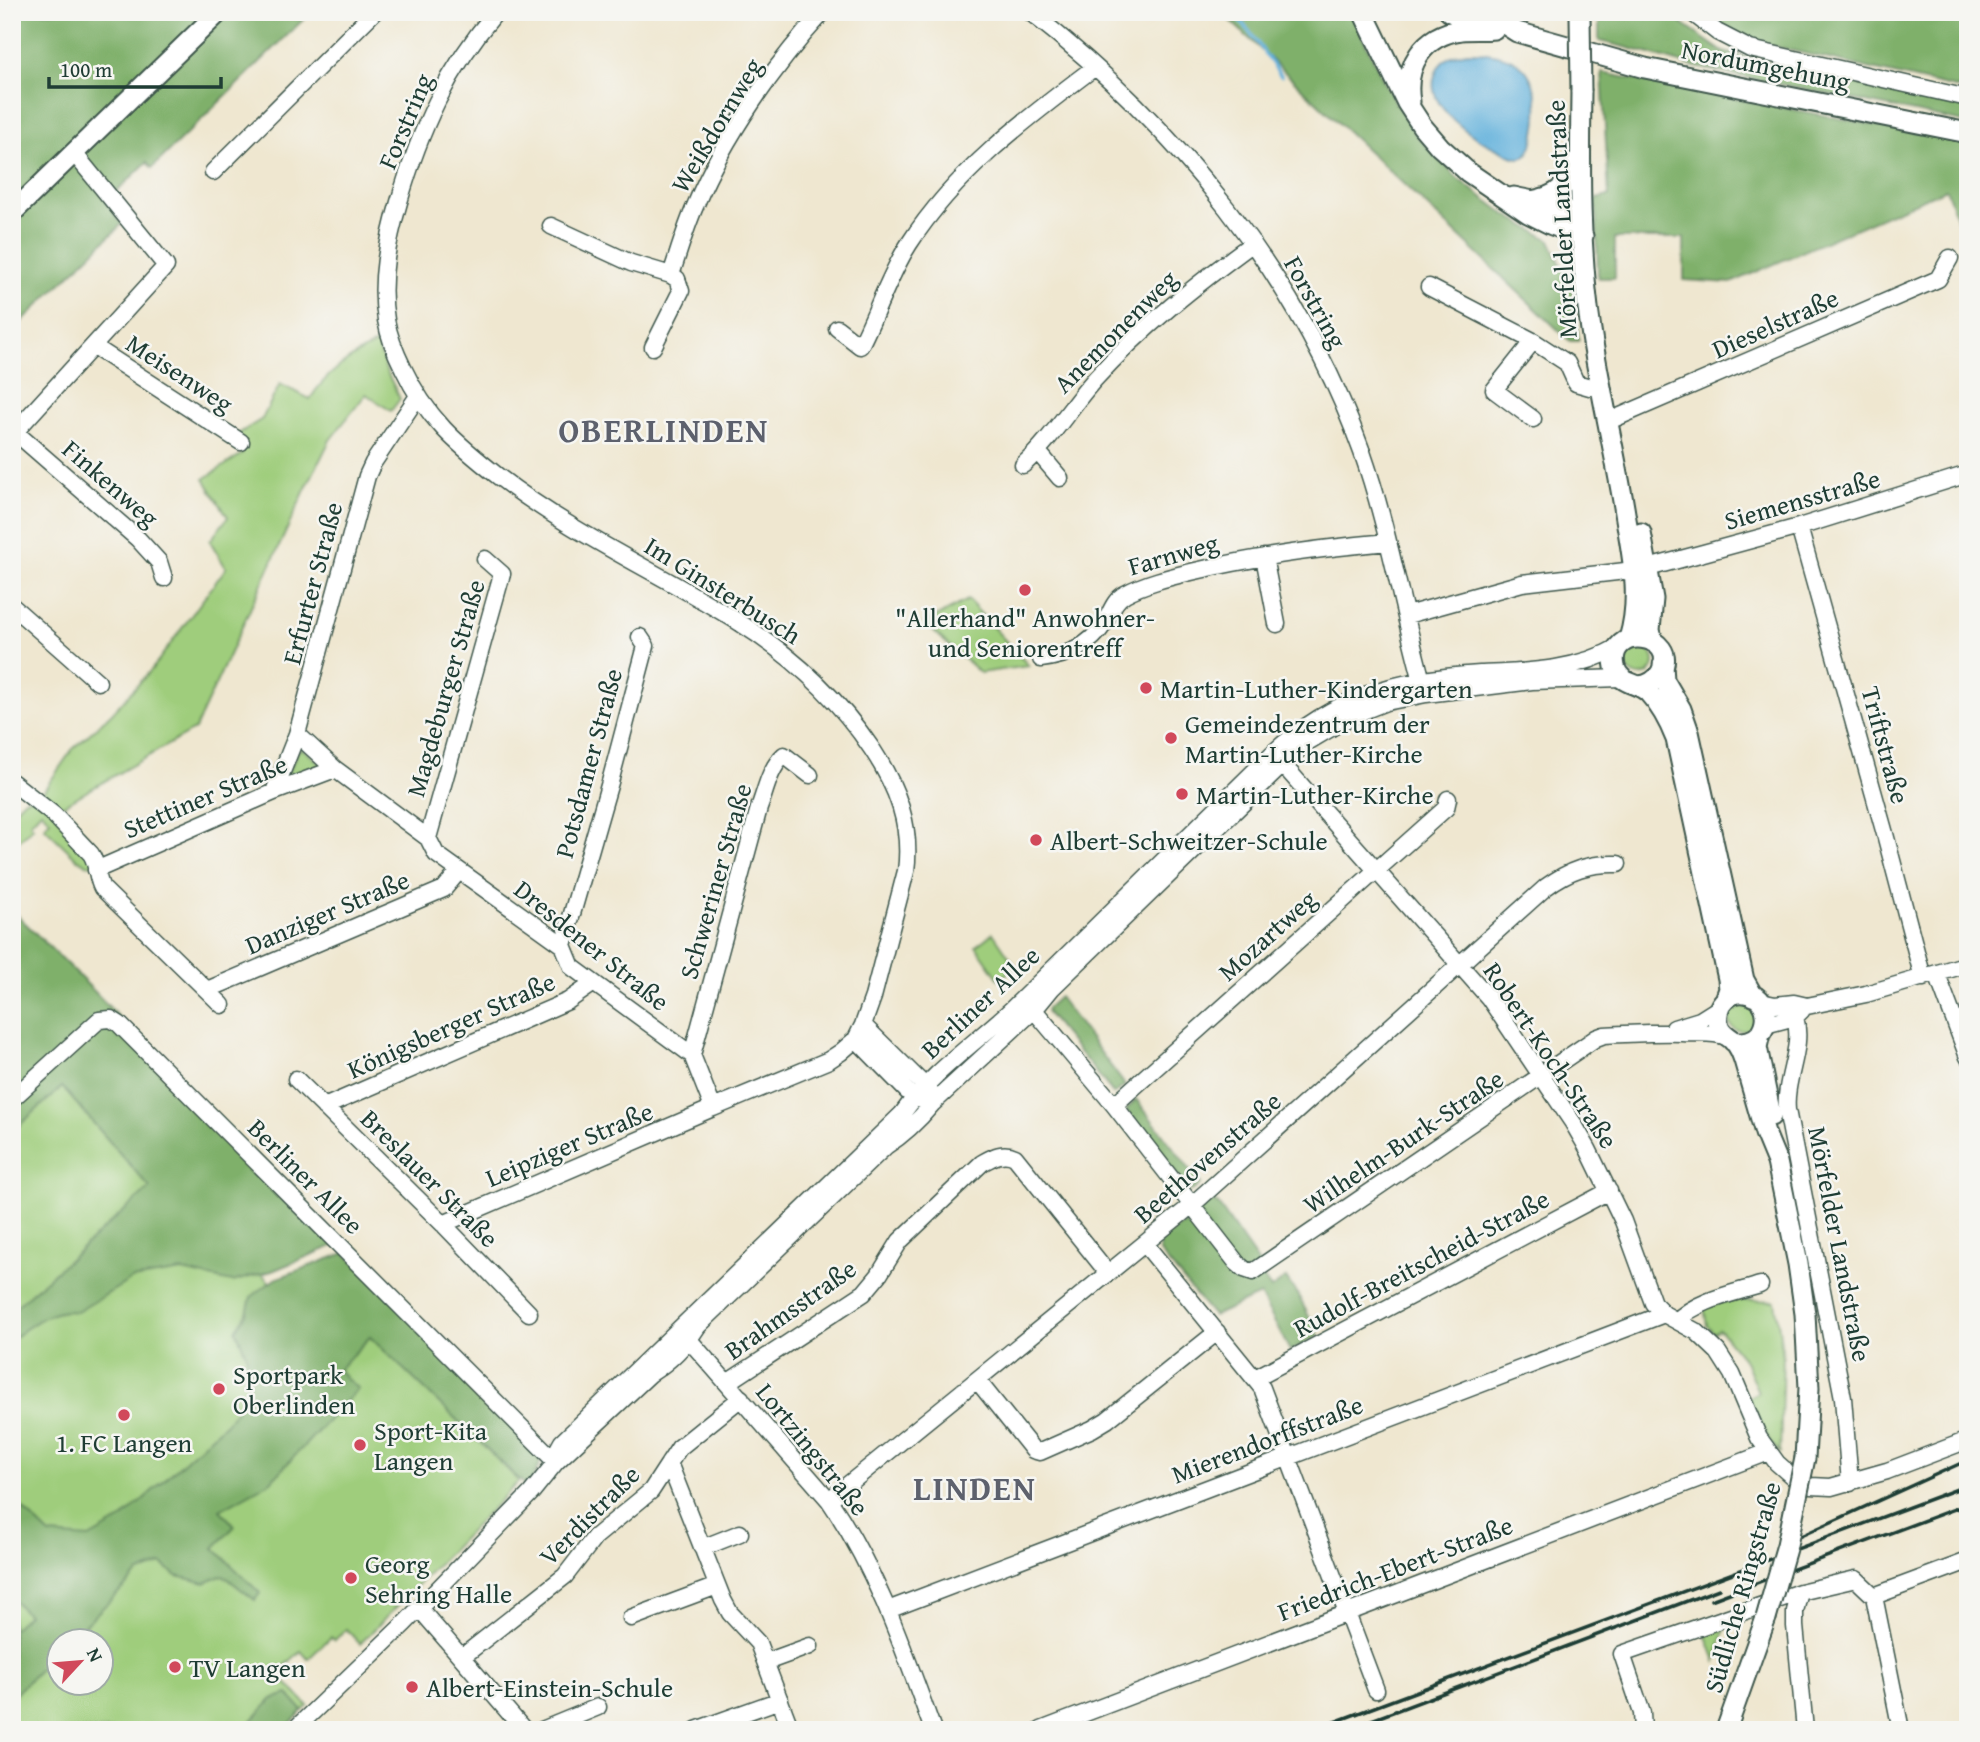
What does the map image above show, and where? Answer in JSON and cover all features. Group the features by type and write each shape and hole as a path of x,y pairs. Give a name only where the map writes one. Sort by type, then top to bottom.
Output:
{"main road":[{"path":"12,213 219,12"},
{"path":"1363,12 1400,89 1440,148 1468,172 1528,213 1583,236"},
{"path":"1450,12 1494,29"},
{"name":"Nordumgehung","path":"1477,12 1498,20 1517,32 1645,68 1968,133"},
{"name":"Mörfelder Landstraße","path":"1580,13 1580,156 1590,324 1631,548 1653,599 1650,630 1653,642 1661,650 1664,680 1681,709 1689,732 1743,975 1767,1017 1757,1047 1776,1134 1777,1162"},
{"path":"1416,116 1411,105 1410,70 1423,50 1443,35 1460,30 1494,29 1517,32"},
{"path":"1530,202 1548,198 1560,191 1571,177 1580,156"},
{"path":"1485,184 1530,202 1565,209 1579,221 1583,236"},
{"name":"Mörfelder Landstraße","path":"1609,421 1637,516 1641,569 1636,609 1625,642 1615,660 1616,670 1647,692 1661,709 1676,738 1728,979 1729,989 1718,1014 1719,1027 1744,1060 1765,1133 1777,1162 1792,1228 1805,1314 1809,1388 1805,1458"},
{"path":"1625,642 1643,637 1653,642"},
{"path":"1630,682 1649,684 1656,679 1663,665"},
{"path":"1722,1004 1741,993 1757,999"},
{"path":"1730,1039 1746,1042 1763,1030"},
{"name":"Südliche Ringstraße","path":"1726,1730 1766,1618 1787,1545 1805,1458"}],"street":[{"path":"213,172 374,12"},
{"name":"Forstring","path":"386,262 390,235 403,188 431,112 460,58 496,12"},
{"name":"Weißdornweg","path":"653,347 681,290 677,279 671,275 695,205 715,164 771,76 823,12"},
{"name":"Forstring","path":"1030,12 1140,109 1188,161 1253,243 1294,307 1363,453 1424,687"},
{"path":"1691,12 1717,33 1750,49 1968,98"},
{"path":"837,328 860,346 907,247 926,219 965,174 1002,139 1095,67"},
{"path":"14,433 166,266 74,153"},
{"path":"551,226 631,263 671,275"},
{"name":"Anemonenweg","path":"1023,465 1038,452 1070,409 1132,342 1200,282 1253,243"},
{"name":"Dieselstraße","path":"1609,421 1937,279 1951,258"},
{"name":"Im Ginsterbusch","path":"386,262 383,294 388,331 418,396 459,446 551,515 736,620 779,651 826,693 864,737 879,760 898,797 907,828 908,844 906,871 873,997 859,1032"},
{"path":"1429,287 1533,341 1566,363 1576,383 1590,387 1601,386"},
{"path":"1533,341 1494,390 1533,419"},
{"name":"Meisenweg","path":"93,346 241,442"},
{"name":"Erfurter Straße","path":"274,792 297,734 363,486 373,463 418,396"},
{"name":"Finkenweg","path":"14,433 138,539 159,562 164,578"},
{"path":"1038,452 1060,478"},
{"name":"Siemensstraße","path":"1407,615 1522,583 1641,569 1799,527 1968,474"},
{"name":"Triftstraße","path":"1799,527 1885,834 1930,976 1968,1057"},
{"name":"Farnweg","path":"1041,659 1062,656 1081,648 1104,624 1115,601 1123,595 1177,576 1264,557 1329,547 1388,542"},
{"path":"1264,557 1277,624"},
{"name":"Magdeburger Straße","path":"428,838 502,574 485,559"},
{"path":"12,606 98,682"},
{"name":"Potsdamer Straße","path":"563,945 646,646 639,637"},
{"name":"Berliner Allee","path":"684,1335 698,1326 886,1146 900,1138 935,1101 1034,1010 1310,724 1348,702 1383,689 1497,680 1571,666 1595,659 1625,642"},
{"name":"Berliner Allee","path":"1497,680 1630,682"},
{"name":"Dresdener Straße","path":"297,734 335,769 428,838 436,854 563,945 572,967 692,1055"},
{"name":"Schweriner Straße","path":"692,1055 771,772 784,755 810,775"},
{"name":"Berliner Allee","path":"294,1730 419,1608 531,1493 556,1462 650,1374 660,1368 684,1335 902,1114 920,1092 1278,759"},
{"name":"Robert-Koch-Straße","path":"1278,759 1489,998 1577,1130 1623,1221 1653,1303 1671,1317"},
{"name":"Stettiner Straße","path":"95,864 335,769"},
{"path":"12,782 54,815 95,864 102,888 222,1005"},
{"name":"Mozartweg","path":"1114,1105 1446,808 1448,799"},
{"name":"Beethovenstraße","path":"830,1500 1192,1205 1546,887 1563,875 1585,866 1618,863"},
{"name":"Danziger Straße","path":"207,990 444,889 459,871"},
{"path":"1763,1030 1801,1012 1968,964"},
{"name":"Königsberger Straße","path":"324,1107 568,1002 594,983"},
{"path":"1757,999 1774,1004 1794,1003 1801,1012"},
{"name":"Wilhelm-Burk-Straße","path":"1668,1031 1700,1020 1722,1004"},
{"path":"1034,1010 1114,1105 1192,1205"},
{"name":"Mörfelder Landstraße","path":"1801,1012 1787,1090 1787,1110 1843,1398 1846,1484"},
{"name":"Berliner Allee","path":"12,1099 99,1020 111,1019 119,1024 556,1462"},
{"name":"Wilhelm-Burk-Straße","path":"1192,1205 1237,1263 1252,1272 1600,1036 1668,1031 1713,1033 1730,1039"},
{"path":"692,1055 713,1108 829,1060 841,1052 859,1032 920,1092 935,1101"},
{"name":"Breslauer Straße","path":"296,1079 443,1224 528,1313"},
{"name":"Leipziger Straße","path":"443,1224 713,1108"},
{"name":"Brahmsstraße","path":"727,1383 864,1293 900,1241 982,1163 992,1157 1006,1154 1015,1157 1108,1273"},
{"name":"Rudolf-Breitscheid-Straße","path":"1255,1377 1609,1191"},
{"path":"1145,1244 1262,1388 1376,1690"},
{"name":"Mierendorffstraße","path":"888,1610 1289,1457 1760,1285"},
{"path":"1671,1317 1698,1332 1724,1360 1736,1381 1752,1426 1768,1452 1786,1471 1803,1483 1821,1487 1846,1484 1968,1440"},
{"path":"977,1380 1033,1450 1040,1452 1107,1420 1217,1332"},
{"name":"Lortzingstraße","path":"684,1335 830,1500 864,1558 888,1610 933,1730"},
{"name":"Verdistraße","path":"462,1657 565,1576 595,1537 651,1491 678,1448 741,1398"},
{"name":"Friedrich-Ebert-Straße","path":"1041,1730 1768,1452"},
{"path":"669,1463 717,1586 730,1613 758,1643 791,1730"},
{"path":"702,1548 740,1533"},
{"path":"1874,1596 1968,1561"},
{"path":"1641,1729 1643,1713 1622,1654 1800,1592 1856,1579 1874,1596 1901,1730"},
{"path":"631,1618 717,1586"},
{"path":"1800,1592 1795,1611 1805,1730"},
{"path":"419,1608 524,1730"},
{"path":"766,1662 810,1646"},
{"path":"696,1730 780,1700"},
{"path":"542,1730 598,1706"}],"green space":[{"path":"12,12 311,12 152,168 147,162 106,202 122,224 12,331"},
{"path":"1221,12 1351,12 1386,86 1415,134 1457,178 1505,214 1550,240 1573,292 1579,341 1570,341"},
{"path":"1599,12 1665,12 1723,52 1968,106 1968,123 1691,66 1599,41"},
{"path":"1701,12 1968,12 1968,91 1759,43 1724,29"},
{"path":"1602,73 1968,143 1968,246 1946,189 1731,283 1684,280 1684,238 1615,238 1615,278 1598,278 1596,199 1609,196"},
{"path":"377,343 400,399 391,411 366,394 330,440 195,729 60,807 110,860 88,865 77,859 44,827 50,820 41,811 30,823 33,827 12,847 12,812 25,799 40,796 72,750 112,713 152,669 226,568 210,541 228,517 204,479 242,454 234,441 238,434 262,419 280,384 310,399 323,381 339,366"},
{"path":"968,600 1029,666 980,673 924,623"},
{"path":"1640,648 1650,652 1654,662 1650,672 1640,676 1630,672 1626,662 1630,652"},
{"path":"300,749 321,764 321,767 290,781 286,778"},
{"path":"12,910 94,991 336,1245 272,1271 232,1282 182,1271 132,1279 77,1312 59,1312 42,1318 12,1339 12,1310 150,1188 62,1087 12,1132"},
{"path":"993,933 1016,967 999,979 976,946"},
{"path":"1059,997 1125,1085 1114,1094 1046,1012"},
{"path":"1742,1003 1752,1007 1756,1017 1752,1027 1742,1031 1732,1027 1728,1017 1732,1007"},
{"name":"Sportpark Oberlinden","path":"51,1067 341,1352 364,1331 519,1481 360,1644 346,1629 335,1640 331,1637 308,1659 301,1651 277,1673 308,1706 283,1730 12,1730 12,1104"},
{"path":"1136,1099 1201,1184 1192,1191 1188,1190 1126,1110"},
{"path":"1208,1201 1217,1203 1265,1272 1261,1274 1271,1289 1286,1278 1319,1336 1290,1351 1260,1295 1213,1316 1159,1251 1160,1241 1182,1224 1200,1227 1199,1209"},
{"path":"345,1253 544,1449 528,1488 370,1337 338,1370 358,1389 270,1482 220,1510 235,1526 214,1548 260,1593 255,1600 223,1575 205,1583 177,1576 162,1564 139,1573 84,1626 46,1626 46,1663 12,1697 12,1630 28,1615 12,1599 12,1493 23,1509 50,1535 89,1538 122,1519 227,1422 241,1403 249,1374 246,1354 236,1330 247,1313 251,1297 275,1279"},
{"path":"1775,1301 1783,1356 1780,1453 1770,1442 1748,1398 1758,1392 1745,1361 1719,1329 1714,1333 1707,1326 1704,1308 1722,1302"},
{"path":"1726,1624 1716,1661 1705,1631"},
{"path":"288,1694 303,1711 283,1730 243,1730 272,1699"}],"water":[{"path":"1468,52 1508,58 1522,66 1533,82 1537,102 1535,135 1525,156 1512,156 1477,138 1454,120 1437,99 1435,75 1440,65 1452,56"}],"waterway":[{"path":"1232,12 1281,76"}],"railway":[{"path":"1783,1544 1968,1460"},
{"path":"1313,1730 1968,1485"},
{"path":"1711,1600 1968,1504"},
{"path":"1345,1730 1719,1589"}],"place":[{"name":"\"Allerhand\" Anwohner- und Seniorentreff","path":"1025,590"},
{"name":"Martin-Luther-Kindergarten","path":"1146,688"},
{"name":"Gemeindezentrum der Martin-Luther-Kirche","path":"1171,738"},
{"name":"Martin-Luther-Kirche","path":"1182,794"},
{"name":"Albert-Schweitzer-Schule","path":"1036,840"},
{"name":"Sportpark Oberlinden","path":"219,1389"},
{"name":"1. FC Langen","path":"124,1415"},
{"name":"Sport-Kita Langen","path":"360,1445"},
{"name":"Georg Sehring Halle","path":"351,1578"},
{"name":"TV Langen","path":"175,1667"},
{"name":"Albert-Einstein-Schule","path":"412,1687"}],"district":[{"name":"OBERLINDEN","path":"664,430"},
{"name":"LINDEN","path":"975,1488"}]}
